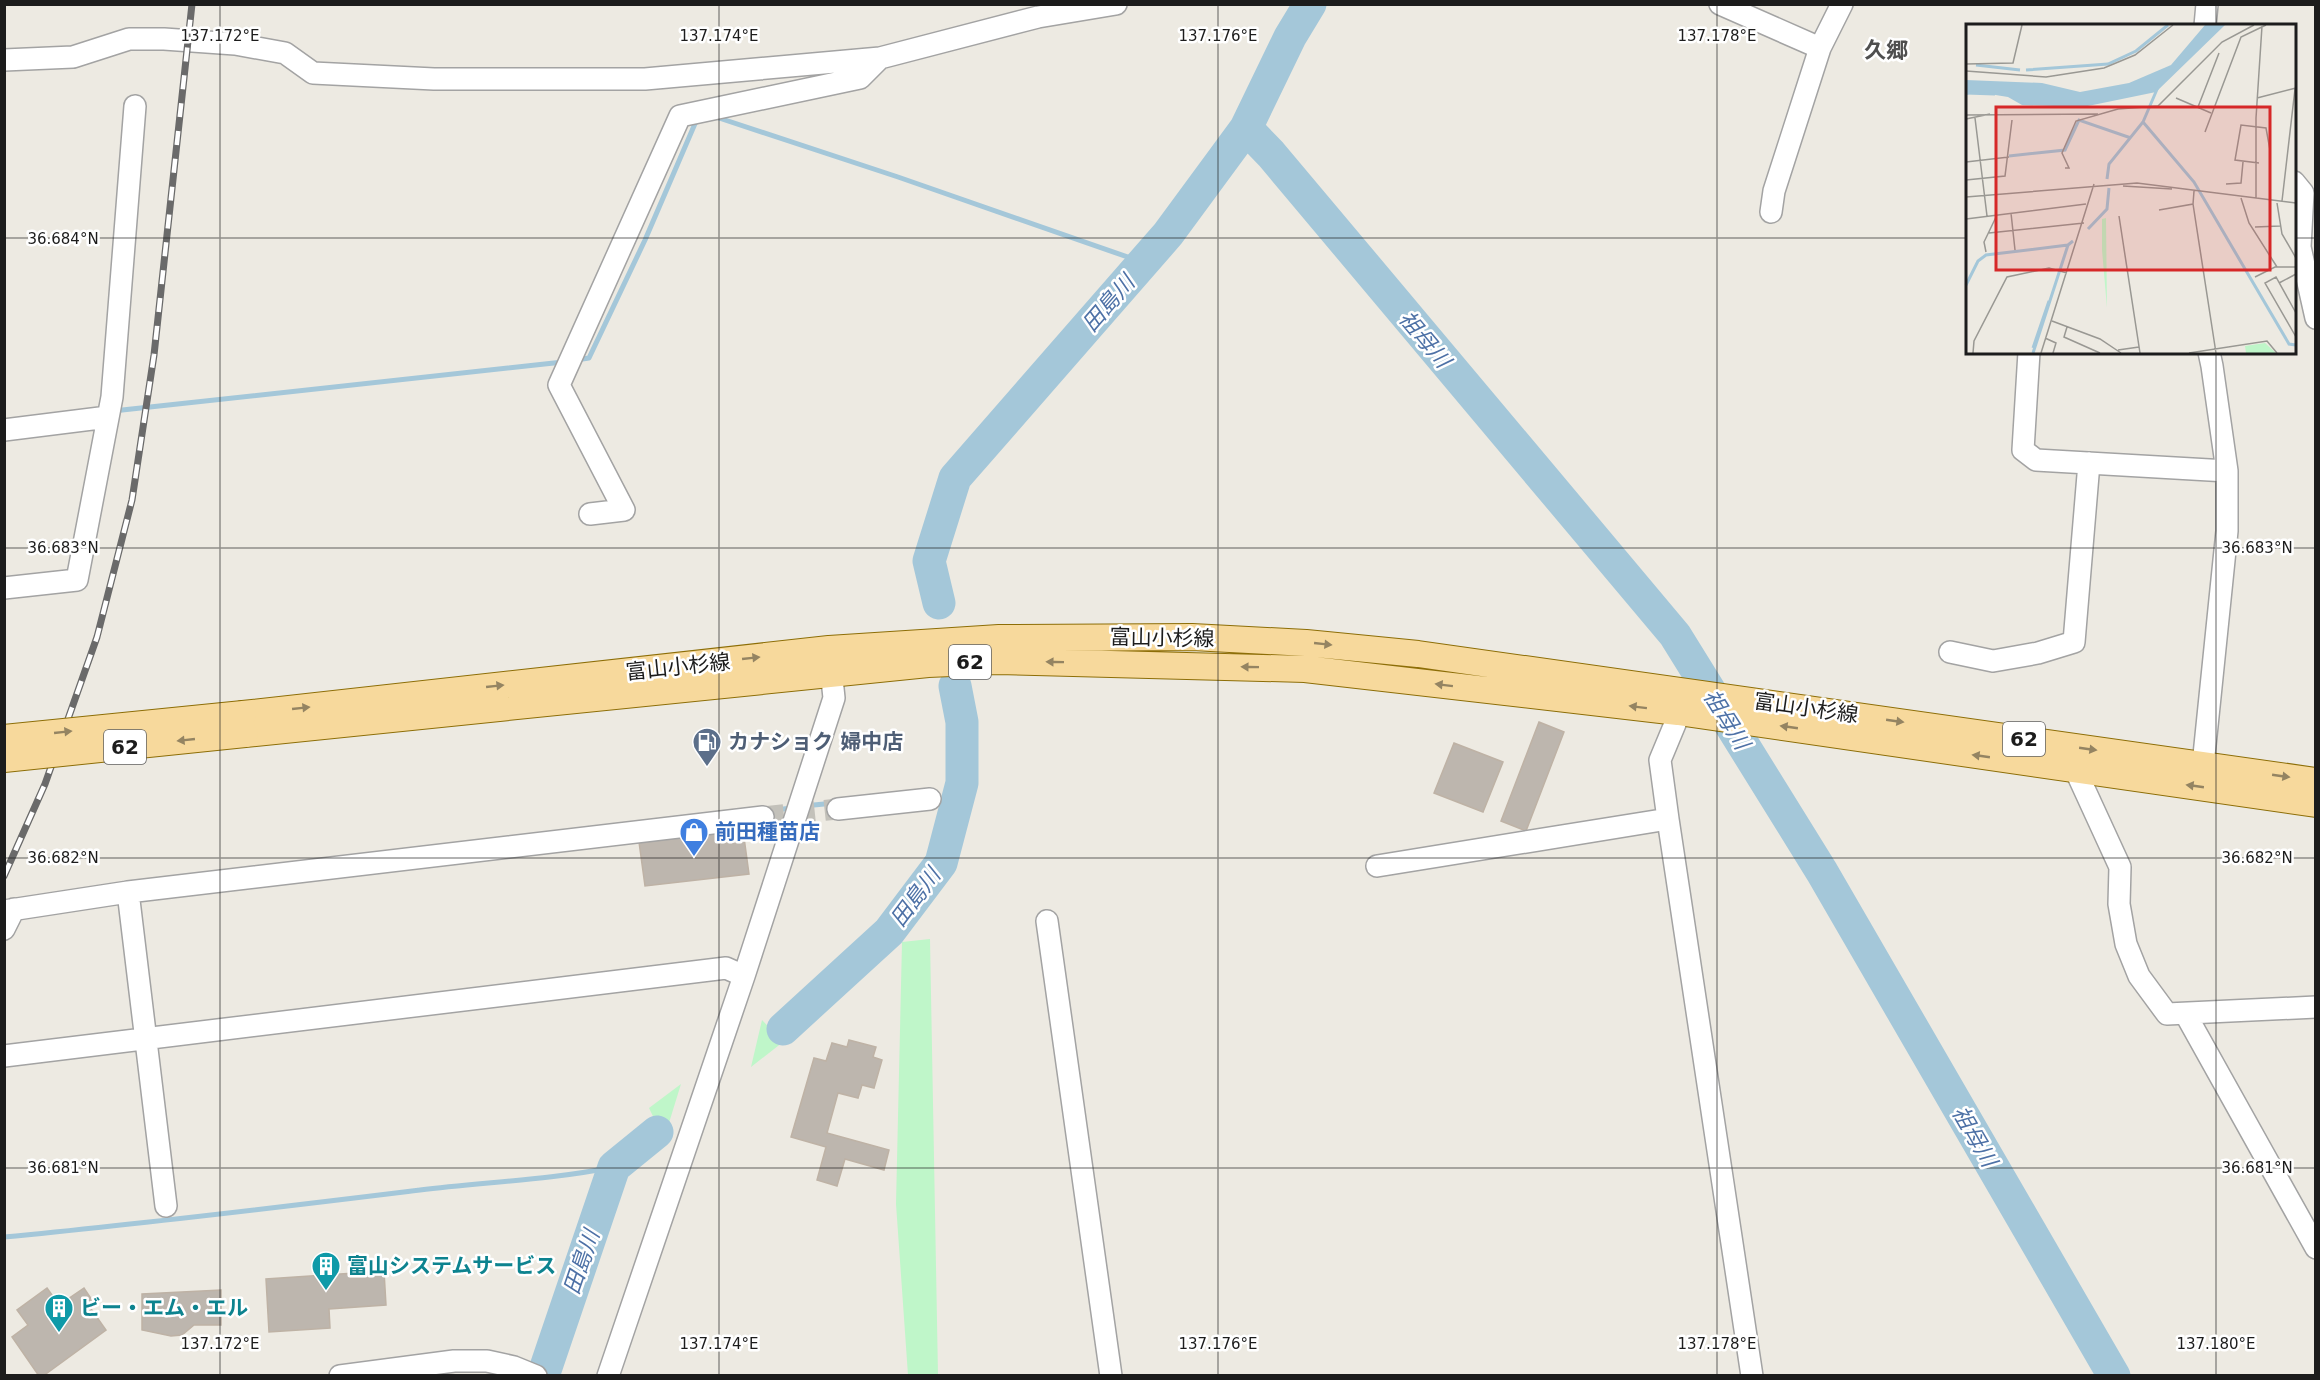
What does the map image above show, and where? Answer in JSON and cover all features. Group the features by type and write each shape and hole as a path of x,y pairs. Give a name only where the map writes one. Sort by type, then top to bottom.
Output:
{"main road":[{"name":"富山小杉線","path":"4,759 244,724 829,649 999,638 1192,637 1294,642 1418,654 1686,706 1750,722 2316,804"},
{"name":"富山小杉線","path":"4,738 244,724 833,675 928,664 998,661 1305,669 1686,706 1733,698 2316,781"}],"street":[{"path":"4,60 73,57 129,39 164,39 235,44 285,53 313,73 434,79 645,80 880,58 1038,16 1116,4"},
{"path":"1720,4 1820,48"},
{"path":"1770,212 1774,191 1820,48 1842,4"},
{"path":"2205,24 2206,4"},
{"path":"590,514 624,510 559,385 680,116 860,78 880,58"},
{"path":"4,588 77,580 112,397 135,106"},
{"path":"2296,183 2303,193 2300,247 2316,318"},
{"path":"2029,354 2023,450 2036,460 2227,471"},
{"path":"2203,765 2227,531 2227,471 2209,354"},
{"path":"4,430 108,417"},
{"path":"1950,652 1993,661 2074,642 2089,463"},
{"path":"608,1376 744,976 834,698 829,649"},
{"path":"1686,706 1660,760 1752,1376"},
{"path":"2075,769 2120,867 2119,904 2126,944 2139,976 2167,1014 2186,1015 2316,1007"},
{"path":"838,809 930,799"},
{"path":"4,929 9,910 128,892 763,817"},
{"path":"1377,866 1668,819"},
{"path":"128,892 166,1206"},
{"path":"1047,921 1112,1376"},
{"path":"4,1056 726,968 744,976"},
{"path":"2186,1015 2316,1248"},
{"path":"340,1376 454,1361 487,1361 529,1373"}],"green space":[{"path":"930,939 938,1375 908,1375 896,1204 902,942"},
{"path":"762,1020 783,1042 751,1067"},
{"path":"681,1084 664,1139 649,1108"}],"building":[{"path":"1539,722 1564,732 1526,831 1501,821"},
{"path":"1454,743 1503,762 1483,812 1434,793"},
{"name":"前田種苗店","path":"743,830 749,874 645,886 639,842"},
{"path":"849,1040 876,1047 873,1057 882,1060 874,1088 862,1085 858,1098 838,1093 827,1133 889,1150 884,1170 845,1159 837,1186 817,1180 826,1147 791,1137 814,1058 826,1061 832,1043 847,1047"},
{"name":"富山システムサービス","path":"384,1271 386,1305 329,1309 330,1328 269,1332 266,1279"},
{"name":"ビー・エム・エル","path":"47,1288 59,1305 84,1288 94,1303 89,1306 106,1330 43,1376 39,1376 12,1337 28,1325 17,1310"},
{"path":"221,1290 221,1325 194,1325 182,1335 171,1336 142,1330 142,1294"}],"waterway":[{"name":"田島川","path":"939,603 929,561 955,478 1168,234 1246,128 1290,37 1310,4"},
{"path":"713,116 898,177 1142,262"},
{"path":"576,360 589,358 645,240 697,119"},
{"name":"祖母川","path":"1246,128 1271,154 1675,635 1822,872 2114,1376"},
{"path":"113,411 563,362"},
{"name":"田島川","path":"783,1029 889,932 941,863 962,783 962,722 955,686"},
{"path":"804,806 834,803"},
{"path":"766,811 792,808"},
{"name":"田島川","path":"543,1376 614,1167 657,1132"},
{"path":"4,1237 542,1178 614,1167"}],"tunnel":[{"path":"763,817 838,809"}],"railway":[{"path":"4,876 45,784 97,637 132,500 154,355 192,4"}],"place":[{"name":"カナショク 婦中店","path":"707,768"},
{"name":"前田種苗店","path":"694,858"},
{"name":"富山システムサービス","path":"326,1292"},
{"name":"ビー・エム・エル","path":"59,1334"}],"district":[{"name":"久郷","path":"1886,50"}]}
